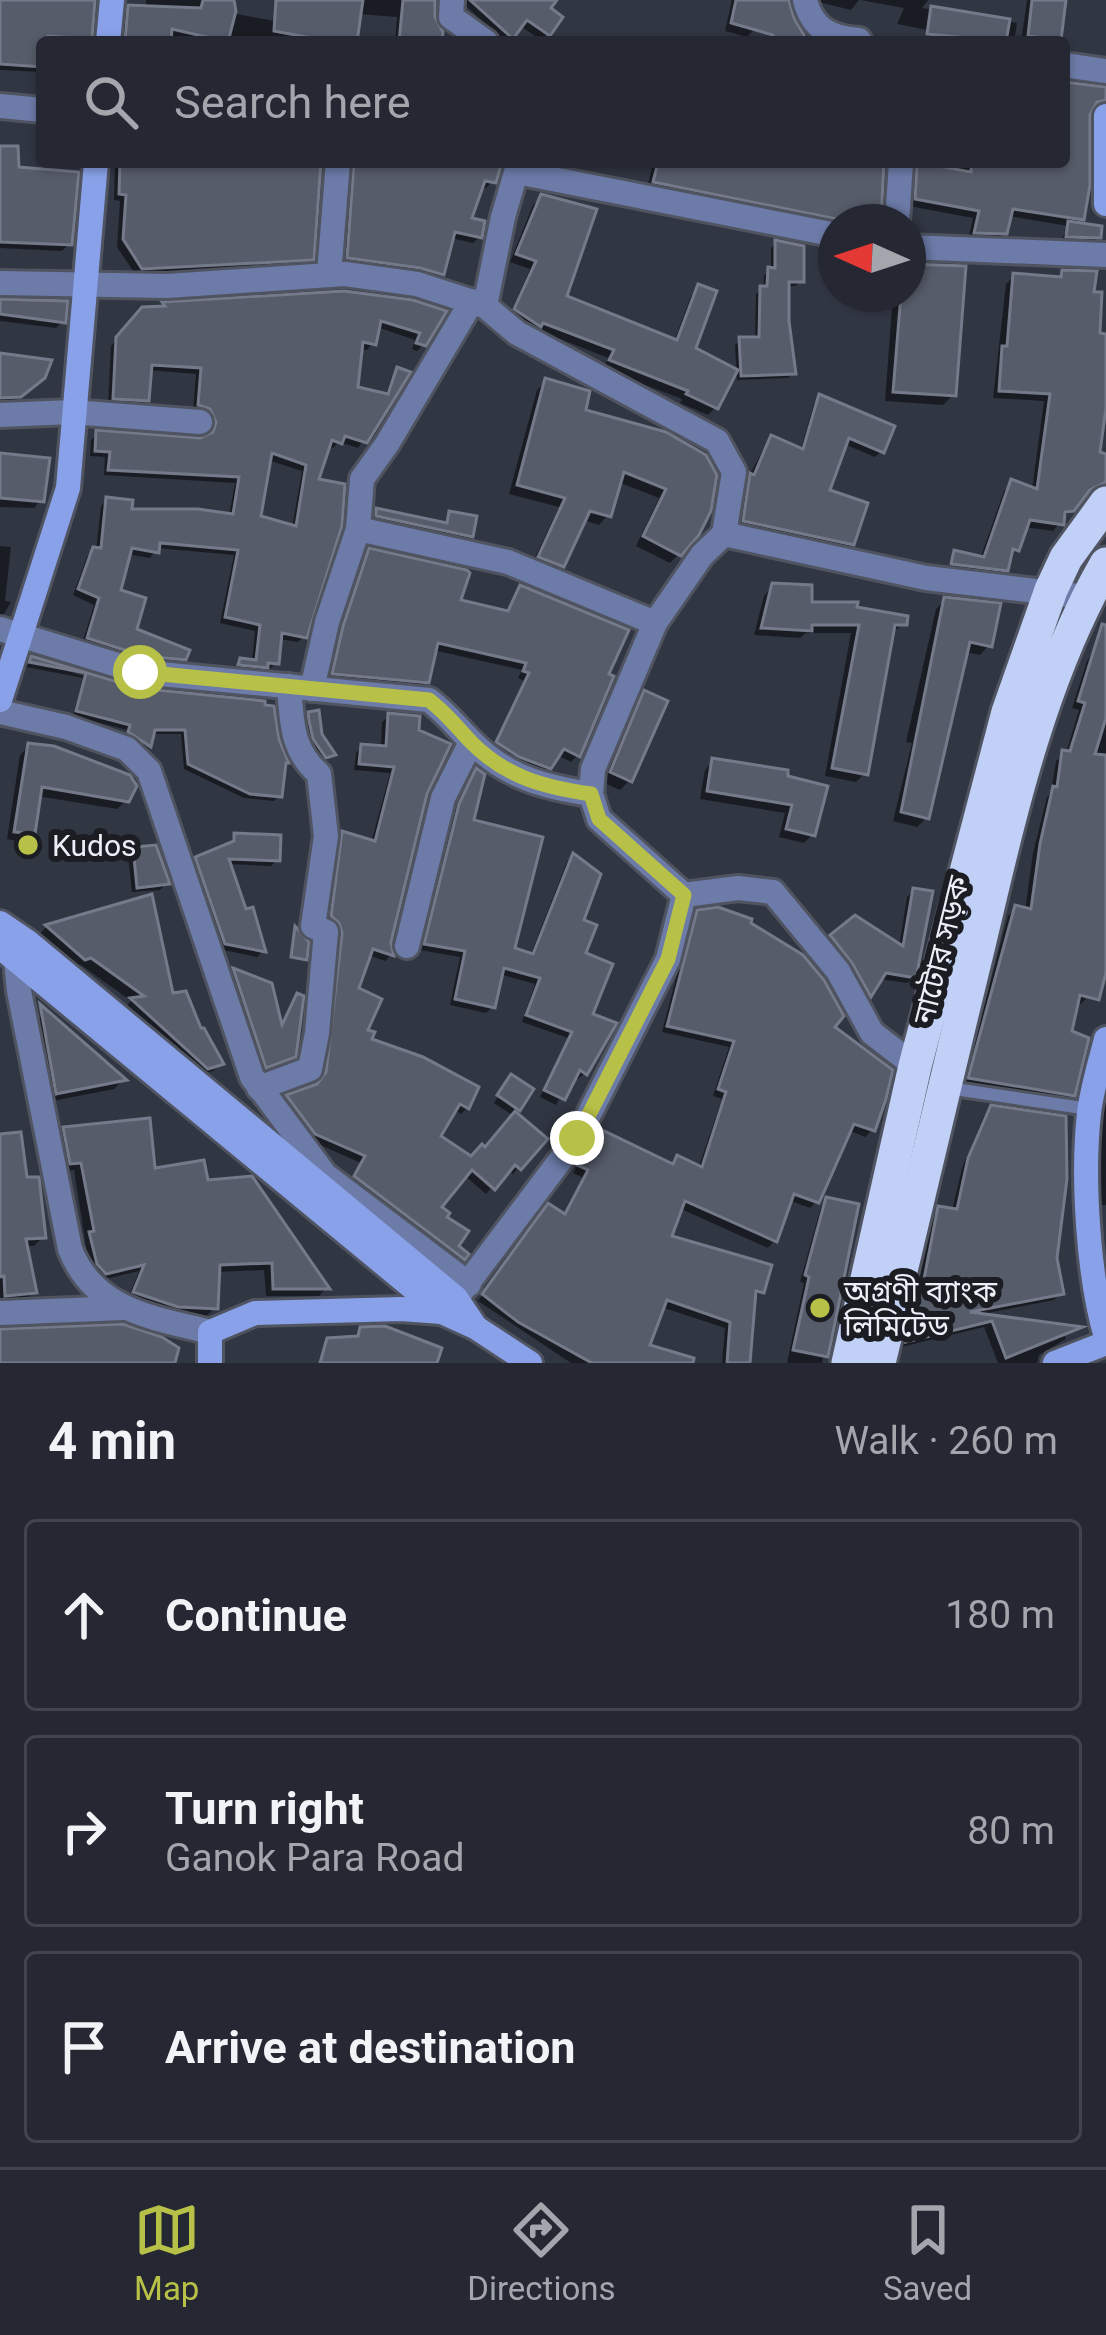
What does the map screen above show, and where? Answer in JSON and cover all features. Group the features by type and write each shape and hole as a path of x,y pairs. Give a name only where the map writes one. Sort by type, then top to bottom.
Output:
{"highway":[{"path":"848,1363 915,1066 1008,712 1066,558 1106,503"},
{"name":"নাটোর সড়ক","path":"879,1363 1040,711 1096,599 1106,564"}],"main road":[{"path":"109,36 112,0"},
{"path":"1106,116 1106,204"},
{"path":"0,700 11,631 68,488 95,168"},
{"path":"8,940 456,1298 494,1353 530,1363"},
{"path":"1055,1363 1106,1340 1089,1109 1106,1039"},
{"path":"210,1363 210,1332 255,1312 401,1309 456,1298"}],"street":[{"path":"452,0 451,17 478,36"},
{"path":"805,0 809,17 830,36"},
{"path":"1070,65 1106,70"},
{"path":"0,106 36,109"},
{"path":"329,274 338,168"},
{"path":"259,1088 310,1069 317,1033 326,932 313,926 326,836 320,774 304,760 294,741 300,687 358,529 362,479 478,304 518,168"},
{"path":"523,168 818,231"},
{"path":"898,204 901,168"},
{"path":"926,248 1106,255"},
{"path":"0,283 166,286 329,274 417,284 478,304 517,333 717,441 734,472 724,534 702,555 655,623 593,769 591,794 599,819 684,895 738,888 773,892 838,971 872,1033 915,1066"},
{"path":"0,415 72,412 200,422"},
{"path":"358,529 508,562 655,623"},
{"path":"724,534 926,578 1096,599"},
{"path":"11,631 140,672 429,700 454,719 471,742 539,787 591,794"},
{"path":"0,712 127,749 149,771 259,1088 326,1175 456,1298 577,1138 668,959 684,895"},
{"path":"407,946 444,794 471,742"},
{"path":"8,940 70,1250 80,1274 122,1308"},
{"path":"0,1313 122,1308 210,1332"}],"lane":[{"path":"944,1088 1089,1109"}],"building":[{"path":"0,0 95,0 92,36 36,36 36,67 0,64"},
{"path":"203,0 234,0 230,36 172,29 171,36 125,36 128,5 201,8"},
{"path":"276,0 363,0 358,36 274,31"},
{"path":"403,0 435,0 443,36 400,36"},
{"path":"470,0 557,0 551,8 563,17 550,36 527,20 515,36"},
{"path":"736,0 789,0 804,36 773,36 731,23"},
{"path":"1032,0 1066,0 1062,36 1028,36"},
{"path":"931,6 1010,19 1007,36 927,34"},
{"path":"1070,83 1106,87 1106,100 1097,102 1090,115 1090,185 1084,220 1013,209 1007,234 974,233 979,211 915,199 917,168 971,172 971,168 1070,168"},
{"path":"0,146 18,146 19,167 79,172 72,245 0,242"},
{"path":"120,168 321,168 314,260 142,269 123,239 126,195 119,194"},
{"path":"354,168 500,168 496,183 485,181 472,218 485,221 482,238 455,232 444,275 347,258"},
{"path":"656,168 884,168 882,204 818,204 818,215 653,182"},
{"path":"541,194 597,209 567,296 677,340 698,284 717,291 696,348 738,370 718,409 686,394 688,391 609,360 614,350 543,323 541,327 514,309 536,261 516,254"},
{"path":"1068,221 1102,226 1101,238 1066,237"},
{"path":"775,240 804,246 804,282 789,282 796,374 741,376 739,337 759,337 760,286 767,286 768,267 775,268"},
{"path":"926,265 966,266 956,396 893,392 900,312 926,312"},
{"path":"1062,270 1097,271 1094,292 1102,292 1106,408 1100,452 1106,454 1106,482 1090,490 1074,511 1065,512 1064,525 1030,520 1019,551 1013,549 1008,571 951,564 954,550 984,557 1011,479 1037,489 1050,394 999,391 1002,346 1007,346 1013,273 1061,277"},
{"path":"344,291 413,300 447,311 426,346 416,343 420,333 381,321 376,345 363,342 358,387 388,394 397,367 411,372 367,443 345,436 342,444 332,440 319,479 345,484 342,526 307,638 282,633 279,664 268,663 268,668 238,665 240,658 256,660 260,625 225,617 238,550 160,543 159,553 132,548 121,590 146,598 137,629 190,650 186,660 143,656 87,638 99,598 78,589 93,547 101,548 106,497 133,500 132,509 233,514 239,477 108,470 110,452 95,451 96,430 200,438 213,432 216,422 210,409 198,405 201,368 152,365 149,401 113,399 116,337 142,307 165,306 162,302","holes":["272,453 306,465 296,526 261,516"]},
{"path":"0,299 68,301 66,323 0,314"},
{"path":"0,353 52,360 45,378 21,397 0,398"},
{"path":"545,378 590,391 586,410 666,432 706,455 717,475 711,511 681,556 643,536 666,489 624,472 611,517 590,511 564,567 538,557 565,498 517,485"},
{"path":"819,394 895,426 884,453 849,438 830,490 868,503 854,545 743,521 750,473 754,475 771,435 803,449"},
{"path":"0,453 50,458 44,502 0,498"},
{"path":"376,508 447,523 449,511 477,516 473,537 376,516"},
{"path":"369,548 467,570 461,600 508,611 520,585 629,630 580,757 564,749 551,769 496,742 529,673 523,671 526,663 438,643 429,683 332,674"},
{"path":"772,583 812,585 812,602 858,602 857,607 908,616 907,625 895,625 868,775 832,768 859,625 812,625 812,631 761,628"},
{"path":"944,597 1001,603 992,647 970,642 929,819 901,812"},
{"path":"1102,624 1106,625 1106,718 1095,754 1106,755 1106,973 1099,1000 1080,995 1072,1031 1089,1038 1075,1096 968,1078 1015,905 1031,909 1053,786 1057,787 1062,750 1070,751 1085,703 1078,701"},
{"path":"31,656 138,688 265,701 274,706 289,763 282,797 250,794 188,764 185,730 155,730 151,747 128,732 130,725 76,711 86,673 29,662"},
{"path":"644,690 668,701 632,782 610,772"},
{"path":"319,710 322,734 336,755 326,758 313,739 309,721 308,712"},
{"path":"388,713 420,716 419,730 451,744 427,794 391,942 394,956 373,949 359,988 382,999 368,1030 375,1032 372,1039 423,1057 479,1087 469,1109 460,1104 441,1136 471,1156 482,1144 485,1147 515,1111 548,1139 521,1170 515,1165 495,1190 472,1170 442,1207 450,1213 447,1217 469,1231 459,1246 469,1254 465,1260 354,1176 365,1156 315,1134 286,1095 317,1084 326,1072 342,933 331,916 342,831 375,841 394,767 359,764 361,744 386,746"},
{"path":"28,743 54,746 130,775 137,786 129,802 42,787 35,834 14,832"},
{"path":"712,758 788,770 788,776 828,786 815,836 786,829 792,805 707,791"},
{"path":"476,768 485,774 474,820 543,837 515,948 533,954 573,853 601,874 584,920 597,925 586,953 613,964 593,1014 617,1023 587,1075 580,1070 565,1100 544,1090 572,1032 526,1015 540,978 504,968 495,1008 455,999 465,951 424,944 459,804"},
{"path":"234,833 281,835 280,861 229,859 246,909 253,907 266,952 225,944 195,857 234,841"},
{"path":"156,845 170,884 137,888 133,847"},
{"path":"913,888 933,891 916,978 886,973 871,997 830,935 855,915 903,946"},
{"path":"152,894 173,993 186,991 201,1028 224,1064 208,1069 130,998 144,996 91,958 85,960 45,925"},
{"path":"718,907 752,919 751,923 803,955 844,1016 835,1027 893,1070 886,1099 875,1131 854,1124 819,1203 794,1194 777,1242 685,1201 672,1236 772,1265 764,1293 756,1291 750,1363 727,1363 730,1322 667,1300 650,1345 694,1358 693,1363 592,1363 518,1322 482,1294 548,1203 565,1214 588,1170 577,1165 600,1129 673,1164 677,1155 702,1167 726,1092 718,1089 734,1041 667,1026 697,910"},
{"path":"295,926 309,942 307,960 291,957"},
{"path":"233,968 272,983 282,1025 297,993 304,996 296,1057 266,1068"},
{"path":"40,1004 127,1080 56,1094"},
{"path":"511,1074 534,1089 520,1111 497,1095"},
{"path":"991,1105 1066,1116 1067,1179 1057,1258 1064,1294 970,1312 1083,1327 1006,1358 992,1321 906,1342 915,1305 919,1305 938,1206 957,1209 968,1158"},
{"path":"150,1118 155,1168 204,1160 208,1180 252,1176 330,1289 273,1289 272,1263 220,1265 218,1309 178,1307 133,1292 144,1265 106,1274 97,1264 89,1232 94,1231 81,1163 70,1164 63,1127"},
{"path":"21,1132 27,1177 39,1177 46,1238 26,1239 37,1293 5,1296 4,1276 0,1277 0,1134"},
{"path":"826,1197 859,1204 828,1357 793,1350 809,1277 805,1275"},
{"path":"123,1324 179,1348 175,1363 0,1363 0,1329"},
{"path":"385,1326 442,1348 437,1363 320,1363 327,1338 358,1336 360,1327"}],"place":[{"name":"Kudos","path":"28,845"},
{"name":"অগ্রণী ব্যাংক লিমিটেড","path":"820,1308"}],"route":[{"path":"140,672 429,700 454,719 471,742 516,774 539,787 591,794 599,819 684,895 668,959 577,1138"}]}
